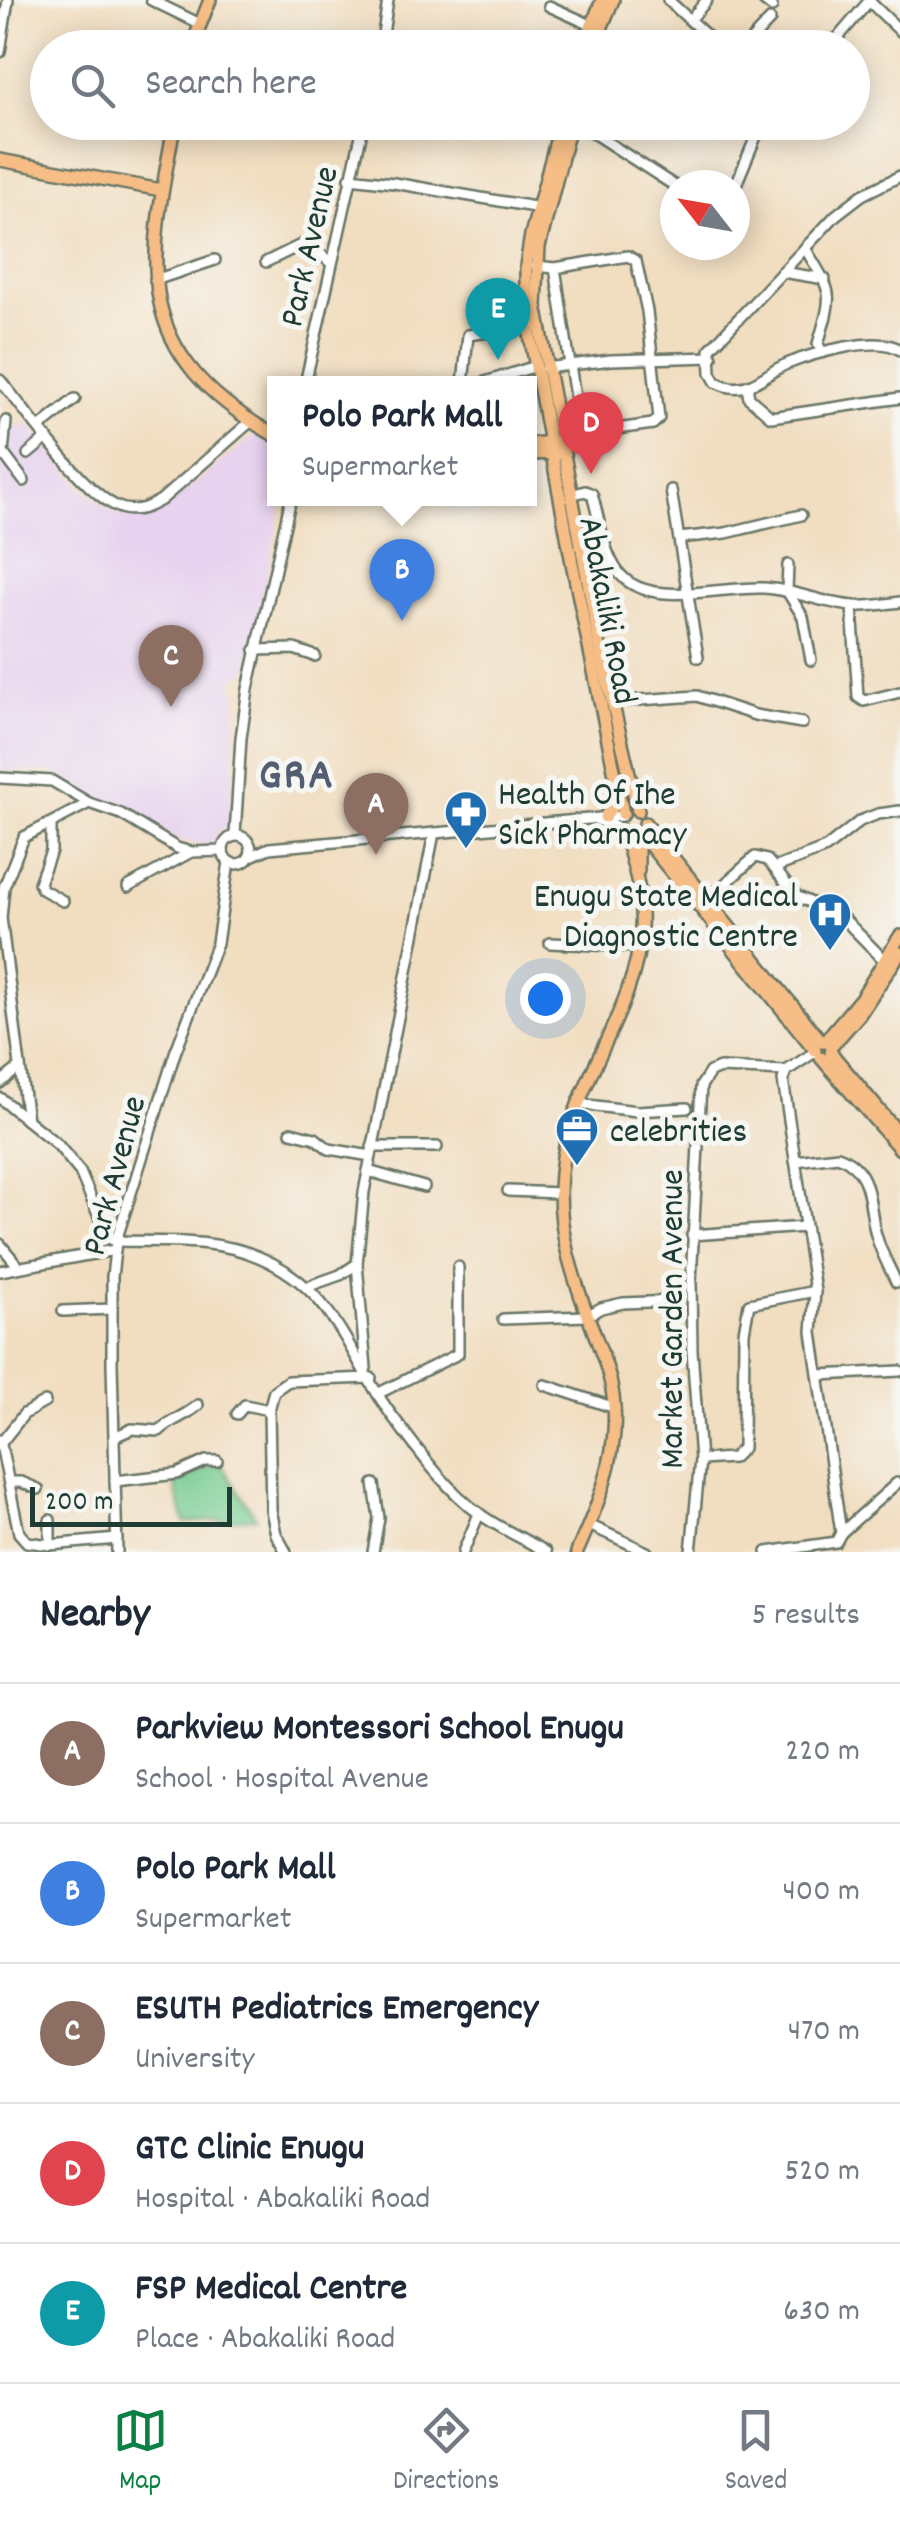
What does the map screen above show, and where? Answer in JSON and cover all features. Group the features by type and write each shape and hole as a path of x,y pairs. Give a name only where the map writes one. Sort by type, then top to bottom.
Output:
{"main road":[{"path":"196,30 210,0"},
{"path":"589,30 602,0"},
{"path":"600,30 613,0"},
{"path":"171,140 155,238 156,280 165,318 186,362 214,395 267,430"},
{"name":"Abakaliki Road","path":"533,326 543,210 557,140"},
{"name":"Abakaliki Road","path":"568,140 526,266 533,326 598,667 611,702 641,825"},
{"path":"0,160 161,190"},
{"path":"537,445 557,447"},
{"path":"537,452 557,447"},
{"name":"Abakaliki Road","path":"557,447 570,494 623,823 638,878"},
{"path":"599,817 618,796"},
{"path":"722,925 708,900 629,810 623,823 641,825 668,864 823,1049 900,1149"},
{"path":"577,1552 610,1462 614,1408 605,1366 563,1241 560,1193 564,1150 630,982 639,947 641,825"},
{"path":"638,878 647,866 656,862 668,864"},
{"path":"823,1049 900,936"},
{"path":"823,1049 860,1014 900,953"},
{"path":"823,1049 900,1135"}],"street":[{"path":"0,52 8,0"},
{"path":"152,0 198,22"},
{"path":"384,30 388,0"},
{"path":"668,0 702,30"},
{"path":"691,19 707,0"},
{"path":"845,30 870,1 900,31"},
{"path":"550,6 591,25"},
{"path":"761,30 770,20"},
{"name":"Park Avenue","path":"307,376 360,140"},
{"path":"602,140 660,176"},
{"path":"742,170 754,140"},
{"path":"900,176 846,206 805,248 710,349 710,373 716,382 733,388 747,386 784,365 822,352 886,339 900,350"},
{"path":"350,178 543,210"},
{"path":"266,262 307,242 331,262"},
{"path":"805,248 831,296 818,344 822,352"},
{"path":"536,266 555,268 633,257 645,298 654,358 659,418 653,424 582,432 555,268"},
{"path":"156,280 215,260"},
{"path":"782,272 825,279"},
{"path":"463,376 468,335 533,326"},
{"path":"508,376 572,363 712,357"},
{"path":"0,380 98,495 115,506 132,510 148,508 161,500 250,422"},
{"path":"747,386 750,398 771,416 900,398"},
{"path":"39,428 75,399"},
{"path":"24,480 3,453 3,421 30,415"},
{"path":"28,454 46,438"},
{"path":"671,490 698,657"},
{"path":"570,494 592,494 610,554 626,579 647,590 762,588 852,606 900,602"},
{"path":"249,857 239,806 241,738 255,650 289,506"},
{"path":"679,538 726,534 801,515"},
{"path":"788,565 787,591 803,617 810,660"},
{"path":"852,606 858,697 864,701 900,692"},
{"path":"255,650 294,649 315,656"},
{"path":"611,702 697,696 755,715 802,723"},
{"path":"0,778 52,780 89,803 121,814 167,844 191,852 223,851 234,863 269,848 599,817 623,823"},
{"path":"27,1120 5,997 2,894 24,837 89,803"},
{"path":"774,868 826,848 860,820 900,811"},
{"path":"51,824 52,851 39,883 63,901"},
{"path":"368,1374 357,1264 368,1171 434,834"},
{"path":"223,851 227,840 244,839 269,848"},
{"path":"128,886 191,852"},
{"path":"708,900 755,857 767,860 796,896 841,916 885,960"},
{"name":"Park Avenue","path":"117,1552 112,1309 116,1246 175,1053 217,943 234,863"},
{"path":"550,943 639,947"},
{"path":"823,1049 786,1071 783,1080 814,1291 812,1332 841,1536"},
{"path":"0,1083 20,1067"},
{"name":"Market Garden Avenue","path":"691,1552 700,1460 692,1350 692,1235 701,1086 710,1072 720,1068 786,1071"},
{"path":"0,1098 58,1145 73,1163 106,1235 116,1246"},
{"path":"579,1104 637,1111 687,1108"},
{"path":"291,1132 315,1138 329,1149 372,1152 437,1147"},
{"path":"795,1161 838,1156 853,1167 872,1199 876,1237 896,1282"},
{"path":"368,1171 424,1187"},
{"path":"508,1191 560,1193"},
{"path":"692,1235 805,1227"},
{"path":"0,1271 116,1246 183,1242 260,1257 310,1286 420,1452 479,1514 546,1552"},
{"path":"0,1244 19,1267"},
{"path":"310,1286 357,1264"},
{"path":"379,1393 458,1354 458,1267"},
{"path":"700,1460 732,1458 743,1448 745,1309 749,1304 814,1291"},
{"path":"503,1319 588,1316 623,1303 672,1301"},
{"path":"64,1311 112,1309"},
{"path":"819,1375 900,1371"},
{"path":"283,1551 271,1510 268,1410 274,1391 288,1380 368,1374"},
{"path":"544,1385 614,1408"},
{"path":"32,1545 19,1532 0,1441 24,1414 45,1402"},
{"path":"114,1437 132,1429 160,1430 198,1405"},
{"path":"236,1414 244,1405 268,1410"},
{"path":"116,1481 176,1474 206,1461 217,1461"},
{"path":"10,1482 38,1489"},
{"path":"767,1552 841,1536 897,1483"},
{"path":"373,1552 379,1518 374,1484"},
{"path":"463,1552 479,1514"},
{"path":"50,1520 50,1545"},
{"path":"589,1525 648,1552"},
{"path":"20,1552 32,1545 117,1539"}],"shaded area":[{"path":"31,425 82,488 113,512 127,515 156,514 256,434 267,441 267,506 282,506 247,671 231,681 237,695 230,830 221,828 214,836 215,843 204,845 173,839 122,805 93,798 52,771 0,772 0,429"}],"green space":[{"path":"220,1463 256,1518 185,1523 173,1479"}],"place":[{"name":"FSP Medical Centre","path":"498,360"},
{"name":"GTC Clinic Enugu","path":"591,474"},
{"name":"Polo Park Mall","path":"402,621"},
{"name":"ESUTH Pediatrics Emergency","path":"171,707"},
{"name":"Health Of Ihe Sick Pharmacy","path":"466,850"},
{"name":"Parkview Montessori School Enugu","path":"376,855"},
{"name":"Enugu State Medical Diagnostic Centre","path":"830,952"},
{"name":"celebrities","path":"577,1167"}],"district":[{"name":"GRA","path":"297,771"}]}
